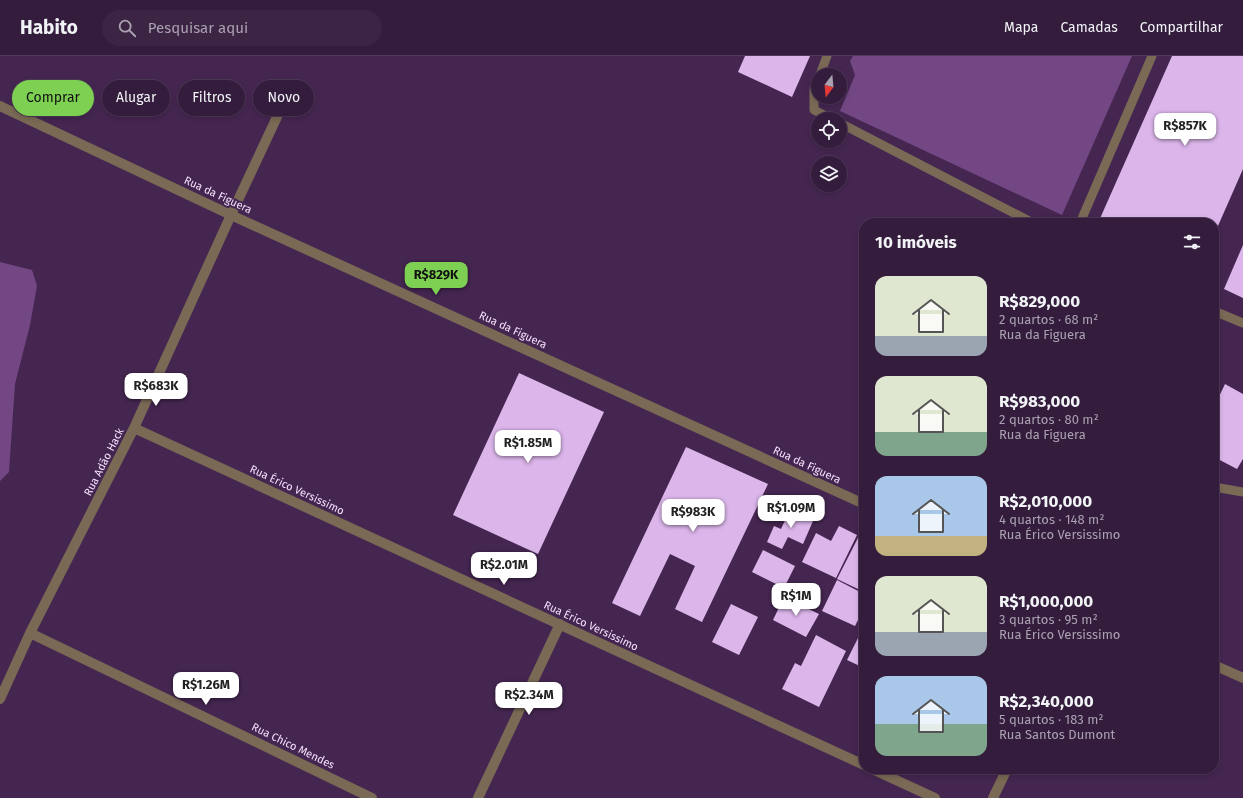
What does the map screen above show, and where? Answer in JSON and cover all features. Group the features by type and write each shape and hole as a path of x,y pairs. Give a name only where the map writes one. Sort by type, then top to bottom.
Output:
{"street":[{"name":"Rua da Figuera","path":"0,106 231,215 859,502"},
{"name":"Rua Adão Hack","path":"0,699 30,633 134,428 277,116"},
{"name":"Rua Érico Versissimo","path":"134,428 859,763"},
{"path":"478,798 560,624"},
{"name":"Rua Chico Mendes","path":"30,633 372,798"},
{"path":"1219,667 1243,678"},
{"path":"883,774 935,798"},
{"path":"993,798 1005,774"}],"lane":[{"path":"823,68 827,56"},
{"path":"1082,218 1152,56"},
{"path":"814,104 814,110 818,112"},
{"path":"847,127 1023,218"},
{"path":"1219,313 1243,323"},
{"path":"1219,488 1243,492"}],"shaded area":[{"path":"853,56 1132,56 1062,215 847,114 847,112 840,111 843,104 847,104 847,94 855,75 850,61"},
{"path":"0,262 32,270 37,286 30,325 15,384 9,472 0,481"}],"building":[{"path":"745,56 810,56 792,97 738,72"},
{"path":"1172,56 1243,56 1243,169 1219,224 1219,218 1100,218"},
{"path":"1243,245 1243,298 1224,289"},
{"path":"519,373 604,412 538,554 453,515"},
{"path":"1225,384 1243,394 1243,459 1237,469 1219,460 1219,397"},
{"path":"686,447 768,484 702,622 675,609 695,566 670,554 640,616 612,603"},
{"path":"792,505 803,510 801,516 813,521 803,544 788,537 782,549 767,542 774,526 781,529"},
{"path":"839,526 857,535 836,578 802,562 816,533 831,541"},
{"path":"859,536 858,589 837,579"},
{"path":"763,550 795,566 784,588 752,572"},
{"path":"837,580 859,591 859,618 855,626 822,611"},
{"path":"784,597 819,614 806,637 773,620"},
{"path":"731,604 758,617 739,655 712,642"},
{"path":"816,635 846,651 819,707 782,689 795,663 801,666"},
{"path":"859,636 859,666 847,660"}]}
